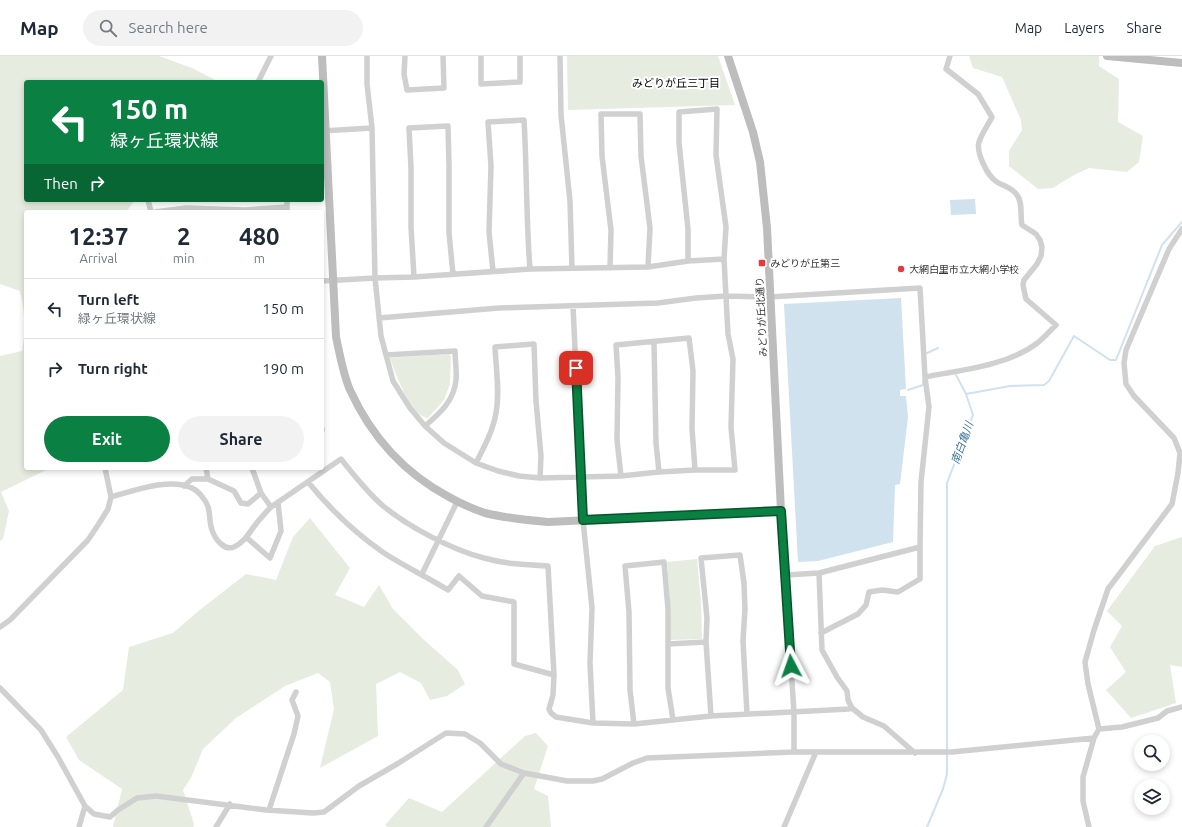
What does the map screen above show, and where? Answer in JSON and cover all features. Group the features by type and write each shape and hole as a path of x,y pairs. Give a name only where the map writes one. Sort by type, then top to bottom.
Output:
{"street":[{"path":"259,80 271,56"},
{"path":"322,56 323,80"},
{"path":"367,56 367,84 372,128 376,278 381,336 386,355 393,381 410,408 425,426 444,442 476,463 498,471 519,476 540,478 621,476 695,470 735,470 731,427 732,359 728,334 724,259 726,227 716,155 717,109 679,112 679,143 688,229 688,261"},
{"path":"405,56 404,74 406,90 444,88 443,56"},
{"path":"481,56 481,84 520,82 520,56"},
{"path":"560,56 561,115 570,201 572,268"},
{"name":"みどりが丘北通り","path":"728,56 753,132 760,162 767,228 781,511"},
{"path":"925,377 993,364 1011,357 1036,344 1056,325 1026,298 1023,285 1024,280 1037,264 1041,256 1042,247 1040,240 1036,234 1022,225 1020,202 1017,194 1009,188 996,182 987,173 984,167 979,143 992,117 978,94 946,69 950,56"},
{"path":"1107,56 1182,63"},
{"path":"610,268 611,230 602,156 601,114 640,114 641,156 650,228 648,267"},
{"path":"493,271 489,232 491,166 488,122 524,120 527,164 527,233 530,269"},
{"path":"414,277 411,227 409,128 448,126 449,233 453,274"},
{"path":"372,128 324,131 336,338 350,389 364,418 379,439 398,460 419,479 457,502 484,512 523,520 548,522 781,511 794,713 794,752"},
{"path":"170,210 186,208 287,210"},
{"path":"1089,827 1082,801 1083,777 1094,738 1099,729 1088,684 1085,662 1108,590 1172,504 1180,452 1174,438 1134,396 1126,384 1124,363 1126,350 1169,249 1182,229"},
{"path":"324,281 414,277 530,269 648,267 688,261 724,259"},
{"path":"379,318 499,308 658,303 726,296 770,296 920,288 925,377 929,407 921,482 920,579 898,592 882,590 869,592 866,605 858,614 821,633"},
{"path":"573,306 580,477 592,608 590,663 593,723"},
{"path":"621,476 617,440 618,377 616,345 689,338 694,371 692,428 695,470"},
{"path":"654,342 656,443 659,472"},
{"path":"476,463 491,433 496,413 498,389 495,347 534,344 536,401 541,456 540,478"},
{"path":"386,355 455,351 456,379 452,396 444,409 425,426"},
{"path":"111,497 144,488 171,484 192,488 204,498 209,506 212,530 221,544 226,547 234,547 240,543 271,506 341,459 364,488 382,504 403,520 439,540 484,558 516,564 548,566 554,675 553,695 549,709 551,714 593,723 634,724 711,716 849,710 852,708"},
{"path":"0,627 10,620 88,540 108,509 111,497 105,470"},
{"path":"206,470 208,479"},
{"path":"253,470 261,493 271,506"},
{"path":"184,486 192,479 208,479 234,491 241,503 248,504 261,493"},
{"path":"308,482 338,516 364,539 385,554 448,590 459,576 482,596 514,602 514,664 554,675"},
{"path":"246,536 270,558 281,530 278,502"},
{"path":"422,574 457,502"},
{"path":"786,575 819,573 920,547"},
{"path":"711,716 706,642 707,618 701,558 740,555 745,596 744,641 747,714"},
{"path":"634,724 630,690 629,612 625,566 664,562 668,609 668,688 673,720"},
{"path":"819,573 822,650 837,677 847,690 848,700 852,708 862,717 884,726 915,752"},
{"path":"668,644 706,642"},
{"path":"0,688 41,730 85,806 94,814 110,817 137,798 156,796 269,810 313,813 324,812 359,786 397,764 446,732 465,734 480,743 500,764 524,773 567,780 592,781 602,779 633,762 647,758 794,752 952,752 1094,738"},
{"path":"269,810 297,722 298,716 292,700 296,692"},
{"path":"1099,729 1122,727 1158,718 1167,711 1182,707"},
{"path":"784,827 816,752"},
{"path":"486,827 524,773"},
{"path":"216,827 230,804"},
{"path":"79,827 85,806"}],"shaded area":[{"path":"0,56 159,56 192,68 215,80 24,80 24,202 134,202 128,210 24,210 24,314 20,291 0,284"},
{"path":"567,56 718,56 735,105 568,110"},
{"path":"969,56 1099,56 1099,66 1119,79 1118,122 1143,136 1139,162 1127,172 1089,168 1072,176 1053,188 1038,189 1009,166 1009,151 1022,130 1021,120 1002,77 973,68"},
{"path":"24,328 24,470 46,470 1,492 9,511 3,539 0,541 0,356 22,351"},
{"path":"449,354 451,357 450,384 444,400 428,418 422,416 410,403 404,393 390,358"},
{"path":"310,518 350,568 335,595 364,607 379,585 393,609 423,639 458,670 465,684 447,696 430,700 421,683 400,672 376,684 378,736 320,768 334,709 330,682 318,673 285,686 236,718 203,749 191,778 183,790 194,824 193,827 113,827 122,789 79,760 66,737 123,690 129,647 173,633 246,574 276,580 293,537"},
{"path":"1182,537 1182,667 1170,665 1176,703 1131,718 1106,690 1126,672 1110,647 1122,626 1107,611 1155,546"},
{"path":"697,559 701,602 702,639 670,640 670,601 667,562"},
{"path":"536,733 548,746 534,789 548,796 551,827 388,827 385,825 409,798 442,812 525,736"}],"water":[{"path":"975,199 976,214 951,215 950,200"},
{"path":"901,298 906,389 900,390 900,396 906,396 908,417 900,484 895,485 893,542 818,561 798,562 784,304"}],"waterway":[{"name":"南白亀川","path":"966,394 1010,386 1044,385 1049,381 1074,336 1110,360 1116,360 1162,245 1182,222"},
{"path":"925,354 938,348"},
{"name":"南白亀川","path":"927,827 943,789 947,774 947,483 973,415 966,394 956,375"},
{"path":"908,390 923,385 923,380"}],"place":[{"name":"みどりが丘第三","path":"762,263"},
{"name":"大網白里市立大網小学校","path":"901,269"}],"district":[{"name":"みどりが丘三丁目","path":"676,83"}],"route":[{"path":"576,368 583,520 781,511 791,666"}]}
